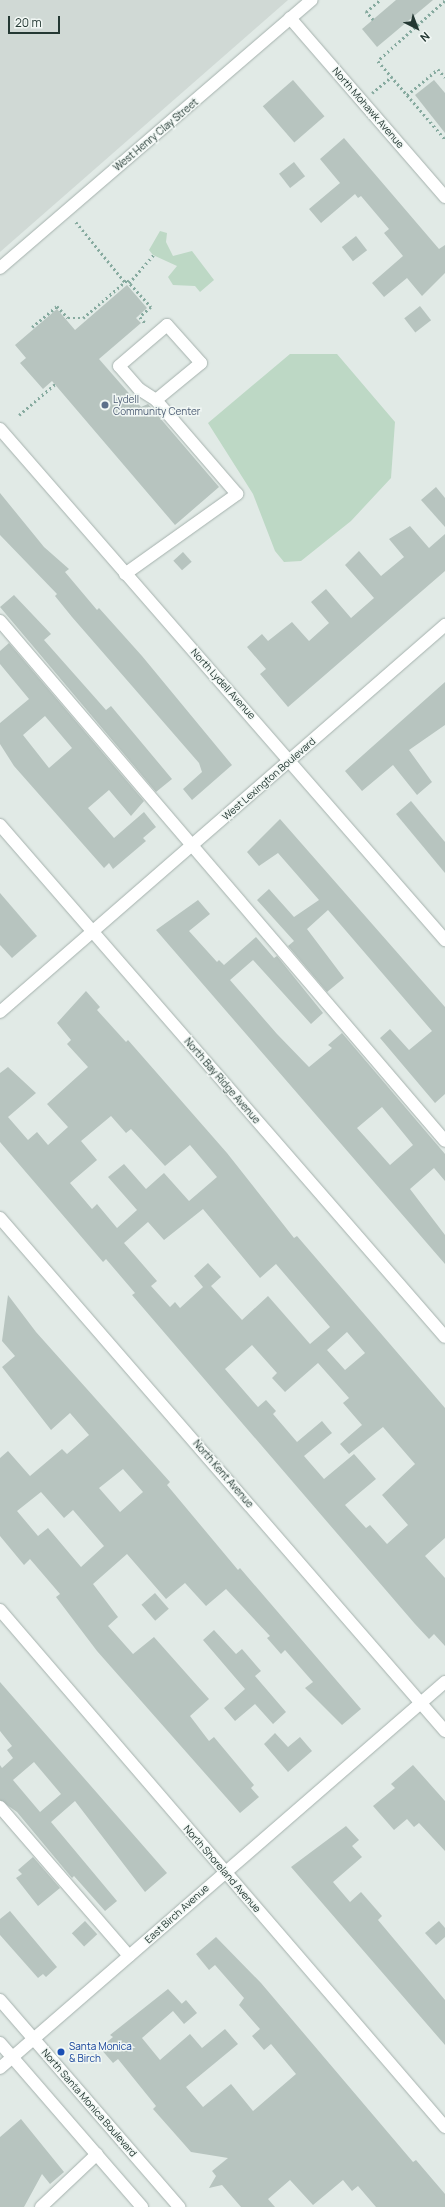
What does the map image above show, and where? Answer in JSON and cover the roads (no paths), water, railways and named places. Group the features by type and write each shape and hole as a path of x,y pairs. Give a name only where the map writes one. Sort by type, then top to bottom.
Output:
{"street":[{"name":"West Henry Clay Street","path":"0,268 312,0"},
{"name":"North Mohawk Avenue","path":"290,18 445,197"},
{"path":"125,574 237,494 156,400 140,389 119,366 167,325 201,363 156,400"},
{"name":"North Lydell Avenue","path":"1,433 291,760 445,940"},
{"path":"0,621 190,848 445,1141"},
{"name":"West Lexington Boulevard","path":"0,1012 445,625"},
{"name":"North Bay Ridge Avenue","path":"0,825 445,1337"},
{"name":"North Kent Avenue","path":"0,1218 445,1731"},
{"name":"North Shoreland Avenue","path":"0,1610 445,2127"},
{"name":"East Birch Avenue","path":"0,2068 445,1682"},
{"path":"0,1807 129,1956"},
{"name":"North Santa Monica Boulevard","path":"0,2000 179,2207"},
{"path":"0,2043 142,2207"},
{"path":"41,2207 97,2154"}],"place":[{"name":"Lydell Community Center","path":"105,405"},
{"name":"Santa Monica & Birch","path":"61,2052"}]}
